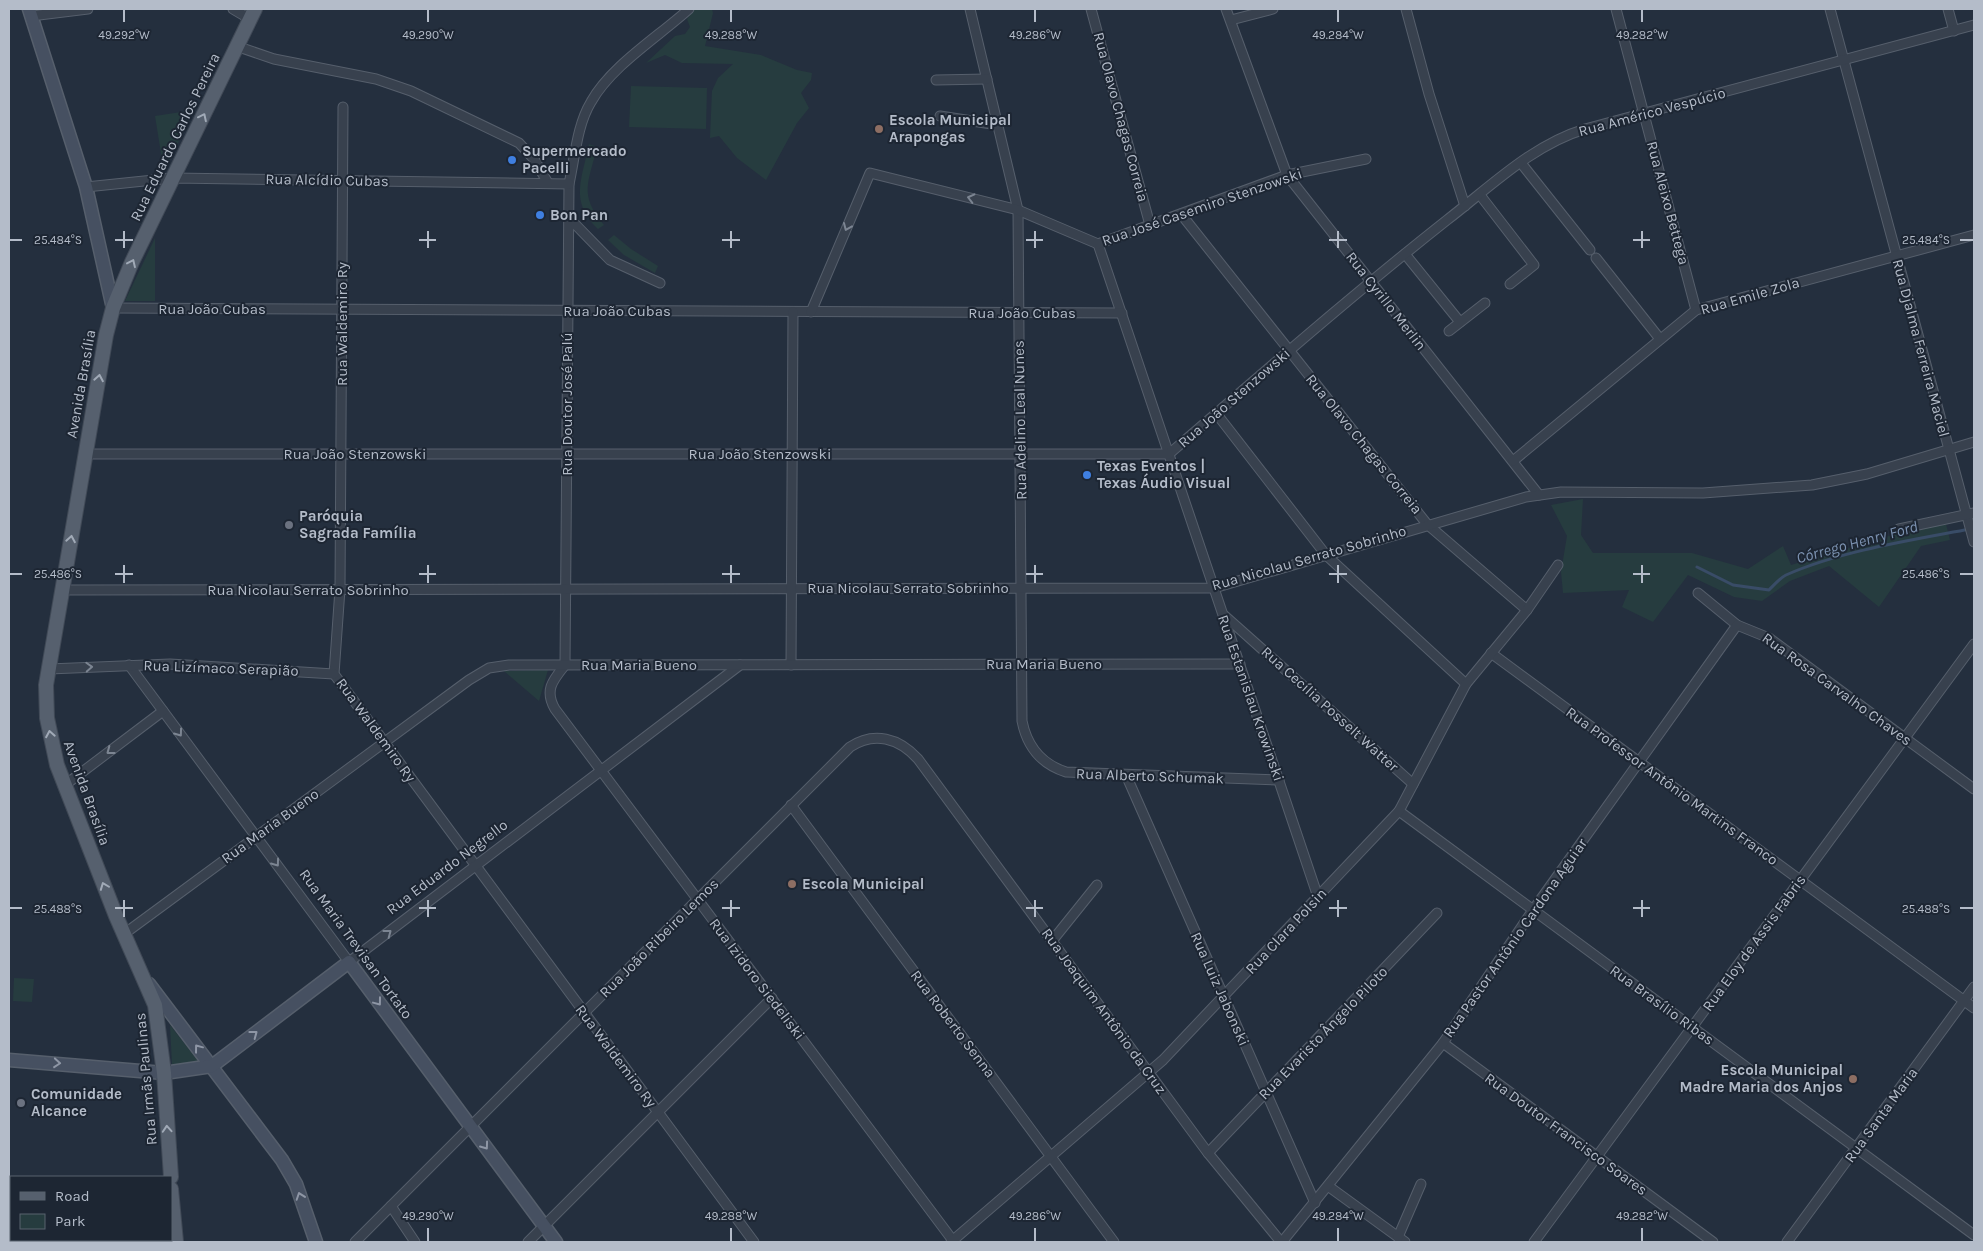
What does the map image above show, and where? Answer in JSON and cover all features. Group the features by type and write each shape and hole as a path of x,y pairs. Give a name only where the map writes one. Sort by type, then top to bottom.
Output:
{"main road":[{"name":"Avenida Brasília","path":"30,12 86,187 113,308 49,669 46,701 47,718 54,752 65,785 124,934 146,979 282,1160 296,1184 316,1242"},
{"name":"Rua Eduardo Carlos Pereira","path":"113,308 252,14"},
{"name":"Rua Eduardo Negrello","path":"9,1060 164,1073 212,1066 349,962"},
{"name":"Rua Maria Trevisan Tortato","path":"349,962 556,1242"},
{"name":"Rua Irmãs Paulinas","path":"146,979 158,1018 164,1073 170,1176"},
{"path":"172,1200 176,1242"}],"street":[{"path":"30,12 88,9"},
{"path":"233,9 252,14"},
{"name":"Rua Doutor José Palú","path":"566,665 569,184 582,125 591,102 616,72 689,9"},
{"name":"Rua Adelino Leal Nunes","path":"970,9 1018,210 1022,721 1030,746"},
{"name":"Rua Olavo Chagas Correia","path":"1091,9 1150,225"},
{"name":"Rua Cyrillo Merlin","path":"1226,9 1287,175 1539,494"},
{"path":"1230,20 1273,9"},
{"path":"1406,9 1429,94 1465,206"},
{"name":"Rua Aleixo Bettega","path":"1616,9 1696,310"},
{"name":"Rua Djalma Ferreira Maciel","path":"1830,9 1948,449 1970,517 1973,538"},
{"path":"1948,9 1954,31"},
{"name":"Rua Américo Vespúcio","path":"1370,281 1521,163 1546,146 1571,134 1974,25"},
{"path":"236,46 274,59 376,79 411,91 519,144 534,159 548,183"},
{"path":"936,80 987,79"},
{"name":"Rua Waldemiro Ry","path":"343,107 340,590 334,674 754,1242"},
{"path":"940,116 998,124"},
{"name":"Rua José Casemiro Stenzowski","path":"810,312 870,173 1018,210 1098,244 1287,175 1366,159"},
{"path":"1521,163 1590,250"},
{"name":"Rua Alcídio Cubas","path":"86,187 173,178 569,184"},
{"path":"1480,195 1534,265 1510,284"},
{"name":"Rua Olavo Chagas Correia","path":"1181,214 1428,524 1527,610"},
{"path":"569,218 610,260 660,283"},
{"name":"Rua Emile Zola","path":"1513,461 1696,310 1974,235"},
{"name":"Rua Estanislau Krowinski","path":"1098,244 1318,897"},
{"path":"1405,254 1460,322"},
{"path":"1596,258 1660,339"},
{"name":"Rua João Stenzowski","path":"86,454 1169,454 1370,281"},
{"path":"1449,330 1485,303"},
{"name":"Rua João Cubas","path":"113,308 1122,313"},
{"path":"791,665 793,312"},
{"path":"1216,414 1326,554 1466,684"},
{"name":"Rua Nicolau Serrato Sobrinho","path":"62,590 1214,588 1498,503 1539,494 1560,492 1695,493 1812,486 1851,478 1974,442"},
{"path":"1899,530 1970,517"},
{"name":"Rua Clara Polsin","path":"952,1242 1149,1072 1224,997 1399,811 1466,684 1527,610 1558,565"},
{"name":"Rua Rosa Carvalho Chaves","path":"1698,593 1737,625 1769,638 1974,789"},
{"name":"Rua Cecília Posselt Watter","path":"1223,615 1413,784"},
{"name":"Rua Pastor Antônio Cardona Aguiar","path":"1282,1242 1443,1043 1533,910 1737,625"},
{"name":"Rua Eloy de Assis Fabris","path":"1534,1242 1974,644"},
{"name":"Rua Professor Antônio Martins Franco","path":"1491,653 1974,1008"},
{"name":"Rua Lizímaco Serapião","path":"49,669 170,664 334,674"},
{"name":"Rua Maria Bueno","path":"124,934 469,680 489,668 509,665 1240,664"},
{"name":"Rua Maria Trevisan Tortato","path":"129,665 349,962"},
{"name":"Rua Izidoro Siedeliski","path":"566,665 549,687 551,701 952,1242"},
{"name":"Rua Eduardo Negrello","path":"349,962 740,665"},
{"path":"65,785 163,711"},
{"name":"Rua João Ribeiro Lemos","path":"355,1242 850,747 868,738 888,738"},
{"name":"Rua Joaquim Antônio da Cruz","path":"888,738 905,746 918,759 1208,1153 1282,1242"},
{"name":"Rua Alberto Schumak","path":"1030,746 1044,762 1066,772 1279,780"},
{"name":"Rua Luiz Jabonski","path":"1126,775 1315,1202"},
{"name":"Rua Roberto Senna","path":"791,806 1114,1242"},
{"name":"Rua Brasílio Ribas","path":"1399,811 1974,1235"},
{"path":"1052,941 1098,885"},
{"name":"Rua Evaristo Ângelo Piloto","path":"1208,1153 1438,913"},
{"name":"Rua Santa Maria","path":"1787,1242 1974,988"},
{"path":"528,1242 772,998"},
{"name":"Rua Doutor Francisco Soares","path":"1443,1043 1713,1242"},
{"path":"1328,1186 1401,1240 1421,1184"},
{"path":"391,1206 414,1242"}],"green space":[{"path":"695,9 712,9 713,13 705,46 761,55 797,70 812,73 811,80 801,93 809,108 797,123 766,180 737,158 719,136 710,138 712,91 718,78 733,64 682,63 665,55 646,63 675,36 685,34 690,27 687,19"},
{"path":"631,86 707,88 706,129 629,127"},
{"path":"194,110 164,172 155,116"},
{"path":"589,144 597,147 589,179 588,196 591,205 604,225 598,229 583,209 580,190"},
{"path":"614,235 631,249 658,266 655,273 624,255 608,240"},
{"path":"155,238 155,301 125,301"},
{"path":"1583,499 1581,535 1593,553 1692,553 1748,569 1783,546 1791,565 1892,535 1946,524 1950,540 1921,546 1879,607 1829,566 1790,581 1762,601 1734,597 1688,575 1653,622 1622,607 1629,590 1563,593 1561,572 1567,536 1551,505"},
{"path":"548,670 539,701 504,671"},
{"path":"14,978 34,979 32,1002 13,1001"},
{"path":"170,1025 198,1061 172,1065"}],"waterway":[{"name":"Córrego Henry Ford","path":"1697,567 1733,585 1769,590 1786,575 1829,559 1876,547 1970,529"}],"place":[{"name":"Escola Municipal Arapongas","path":"879,129"},
{"name":"Supermercado Pacelli","path":"512,160"},
{"name":"Bon Pan","path":"540,215"},
{"name":"Texas Eventos | Texas Áudio Visual","path":"1087,475"},
{"name":"Paróquia Sagrada Família","path":"289,525"},
{"name":"Escola Municipal","path":"792,884"},
{"name":"Escola Municipal Madre Maria dos Anjos","path":"1853,1079"},
{"name":"Comunidade Alcance","path":"21,1103"}]}
